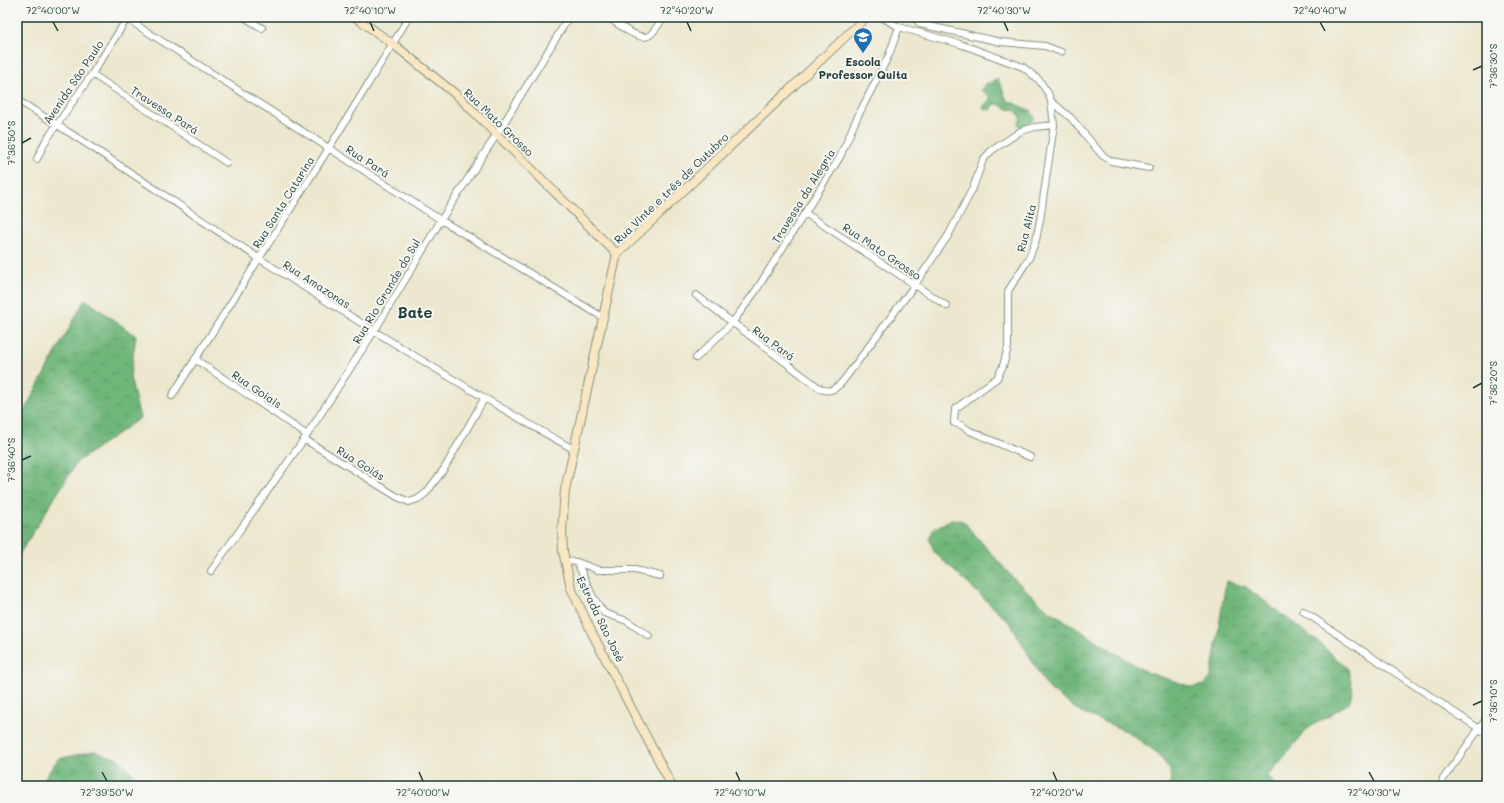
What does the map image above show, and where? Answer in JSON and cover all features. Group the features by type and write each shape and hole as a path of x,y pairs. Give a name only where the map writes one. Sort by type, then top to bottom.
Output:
{"street":[{"path":"244,17 262,28"},
{"name":"Rua Mato Grosso","path":"355,17 393,44 459,97 618,254"},
{"name":"Rua Santa Catarina","path":"172,396 329,148 409,17"},
{"name":"Rua Rio Grande do Sul","path":"211,571 305,437 374,332 441,220 497,134 569,17"},
{"path":"608,17 632,33 645,37 650,35 662,19"},
{"name":"Rua Vinte e três de Outubro","path":"573,449 618,254 866,17"},
{"name":"Rua Alita","path":"881,17 899,27 960,44 1023,67 1039,80 1048,93 1054,125 1040,220 1036,240 1029,258 1008,291 1008,348 1004,366 997,378 955,408 954,414 954,423 1030,458"},
{"path":"915,17 920,24 1001,42 1045,46 1061,52"},
{"name":"Avenida São Paulo","path":"37,159 45,142 92,74 126,18"},
{"name":"Rua Pará","path":"126,18 441,220 604,318"},
{"name":"Travessa da Alegria","path":"696,358 732,323 755,292 840,157 855,122 889,55 899,27"},
{"name":"Travessa Pará","path":"92,74 227,163"},
{"name":"Rua Amazonas","path":"17,100 57,124 259,258 374,332 484,399 573,449"},
{"path":"1050,101 1071,118 1102,155 1111,160 1149,168"},
{"path":"914,286 948,236 973,188 983,160 991,150 1021,131 1035,127 1054,125"},
{"name":"Rua Mato Grosso","path":"805,213 914,286 947,306"},
{"name":"Rua Pará","path":"696,295 825,392 828,392 836,388 843,381 914,286"},
{"name":"Rua Goiais","path":"195,360 305,437"},
{"name":"Rua Goiás","path":"305,437 396,496 409,502 414,501 423,497 444,469 484,399"},
{"name":"Estrada São José","path":"573,449 565,490 562,531 565,561 571,588 592,633 672,786"},
{"path":"565,561 577,562 598,570 635,570 660,576"},
{"path":"577,562 593,597 604,613 627,621 649,636"},
{"path":"1303,611 1487,734"},
{"path":"1442,786 1443,779 1487,718"}],"green space":[{"path":"998,80 1000,83 1008,101 1031,110 1034,118 1032,122 1028,125 1020,127 1018,125 1021,117 1015,110 1008,109 998,104 995,104 990,110 984,109 983,107 990,99 990,96 981,90 985,84"},
{"path":"85,299 136,336 130,377 140,418 77,462 17,558 17,424"},
{"path":"952,519 963,521 1013,578 1048,610 1146,672 1192,687 1204,685 1211,677 1226,581 1246,587 1317,641 1348,669 1353,691 1349,703 1307,729 1268,776 1276,786 1169,786 1171,781 1170,770 1156,752 1126,731 1080,712 1047,687 1011,624 934,552 930,540 933,529"},
{"path":"94,751 119,759 144,786 39,786 58,759"}],"place":[{"name":"Escola Professor Quita","path":"863,54"}],"district":[{"name":"Bate","path":"415,312"}]}
